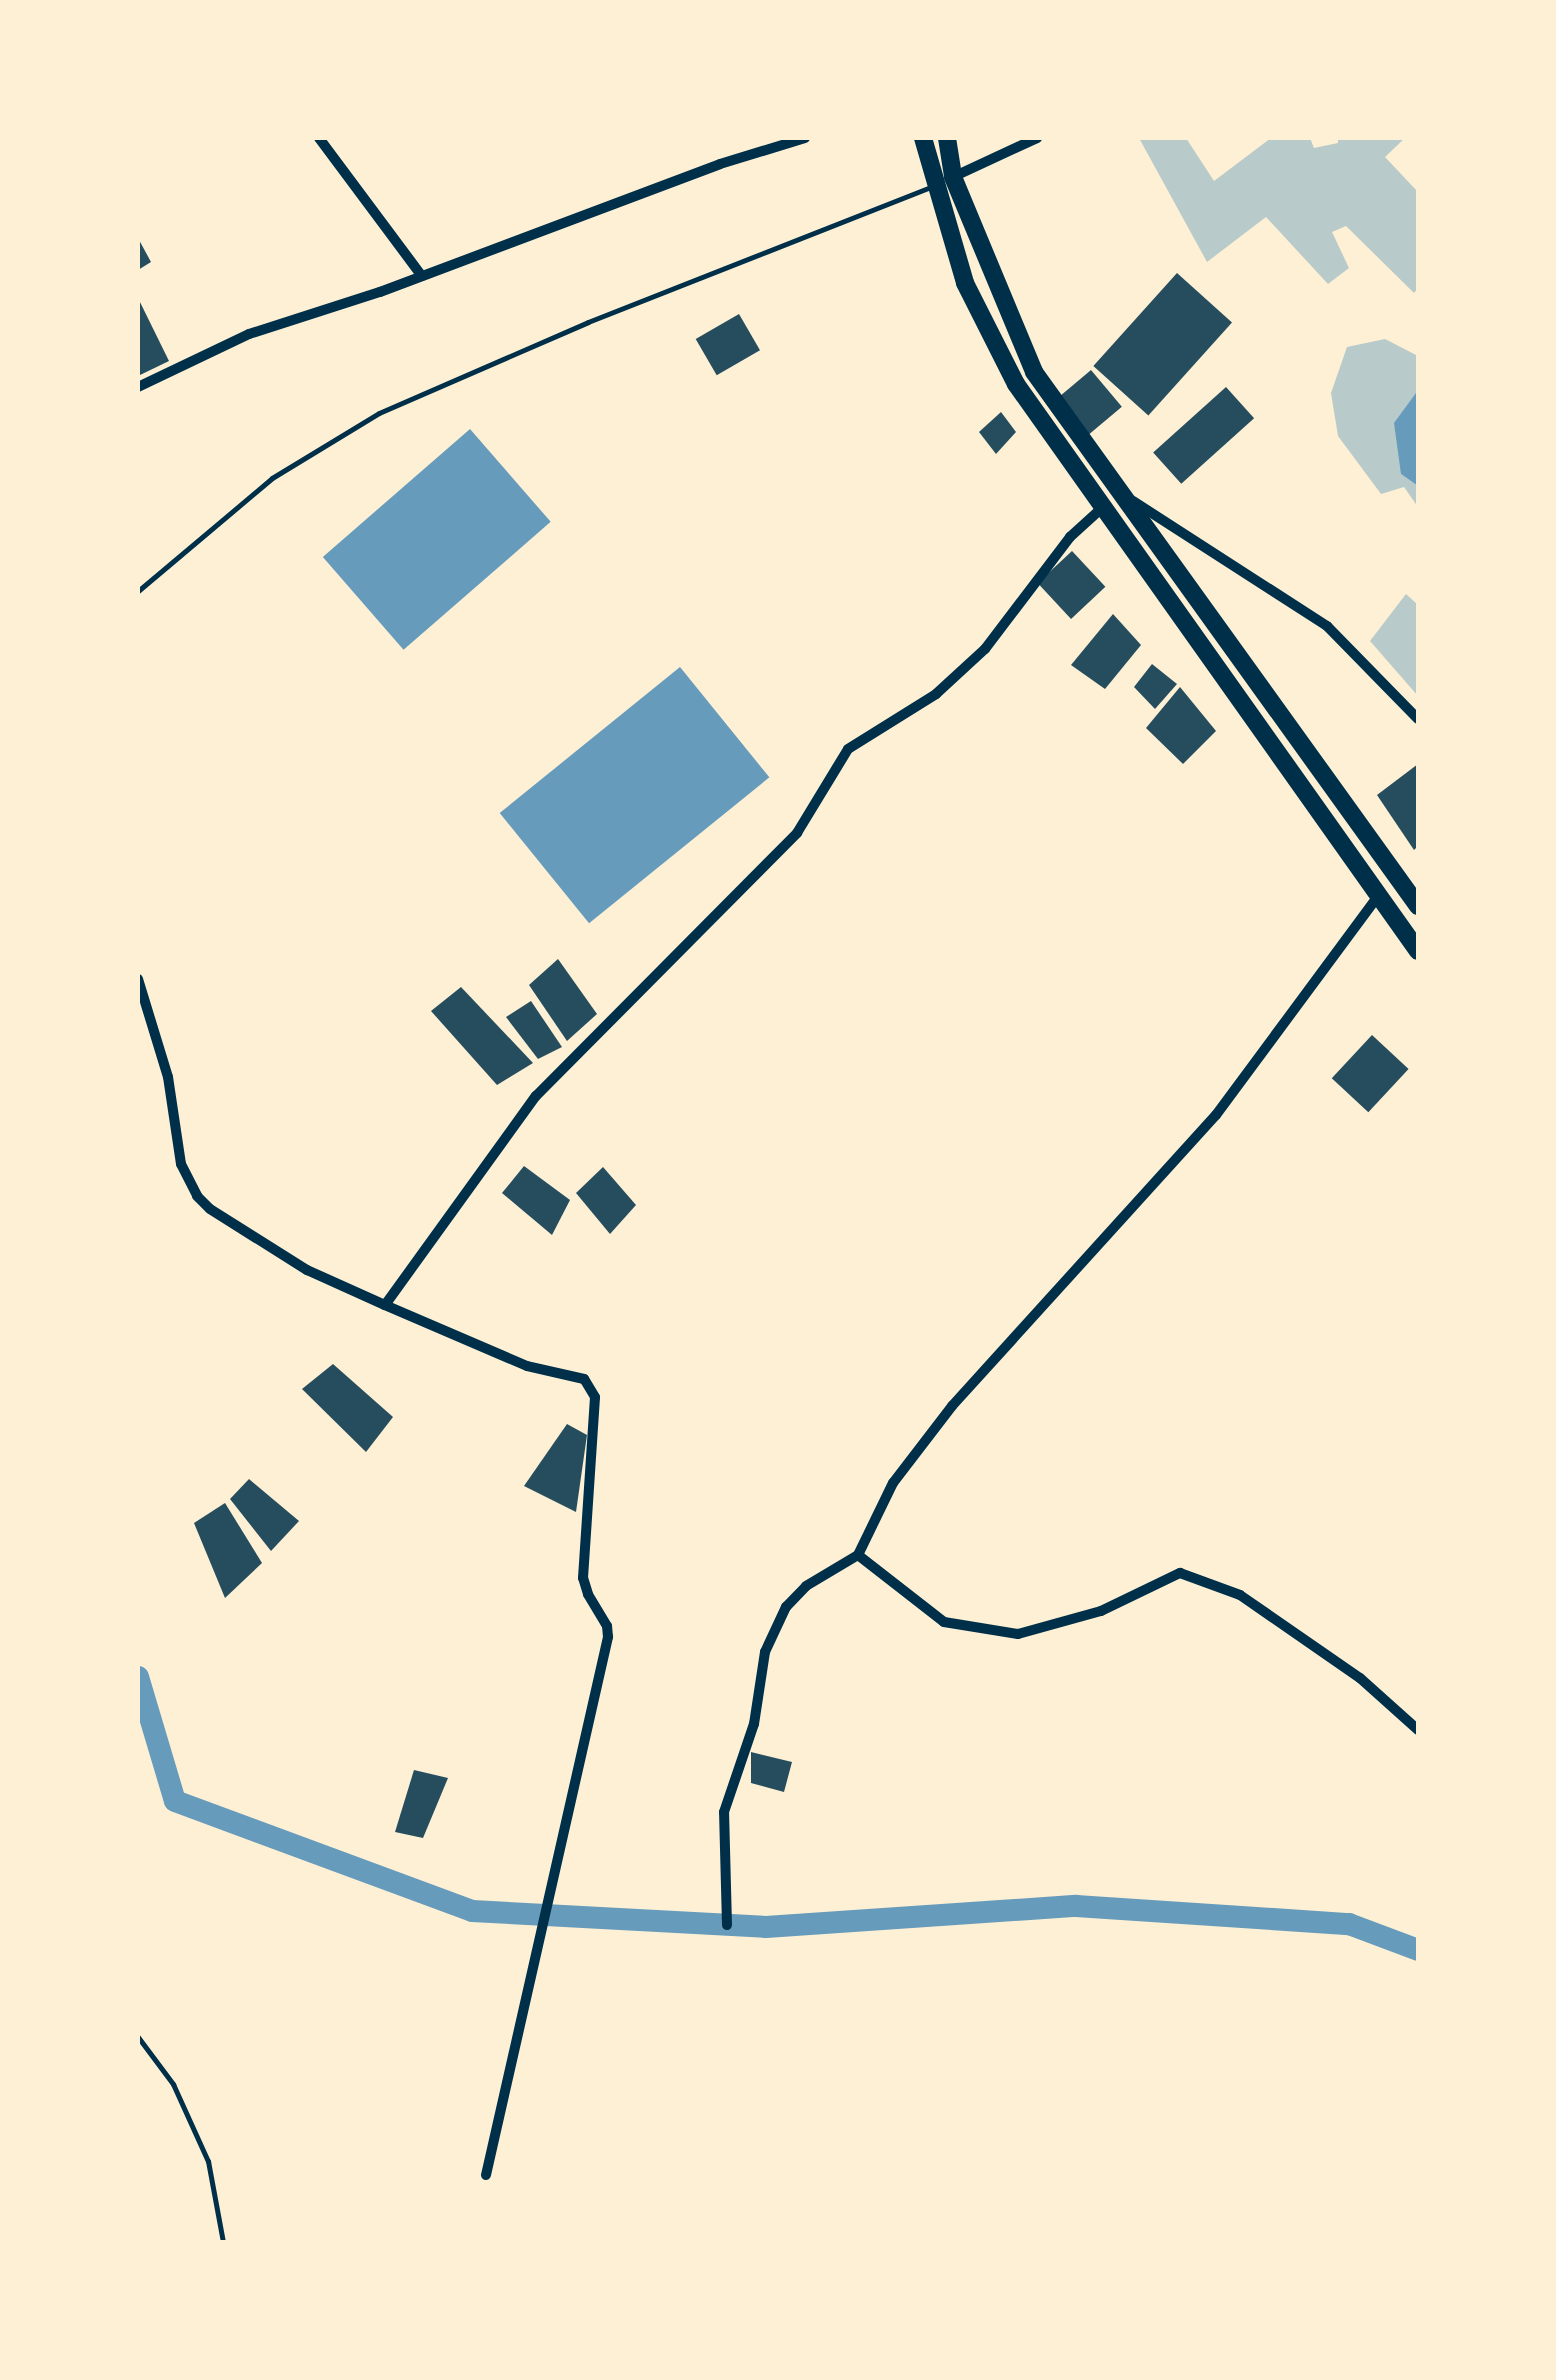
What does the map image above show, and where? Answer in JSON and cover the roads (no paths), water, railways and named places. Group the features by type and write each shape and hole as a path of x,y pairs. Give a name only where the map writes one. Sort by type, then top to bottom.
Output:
{"highway":[{"path":"923,138 965,283 1016,384 1418,951"},
{"path":"947,138 953,177 1034,372 1101,470 1275,702 1418,906"},
{"path":"1084,480 1101,470"}],"street":[{"path":"319,138 422,276"},
{"path":"138,387 249,334 422,276 720,164 805,138"},
{"path":"934,186 1037,138"},
{"path":"1116,490 1327,626 1418,718"},
{"path":"384,1305 536,1096 797,834 848,749 936,694 986,648 1070,537 1103,507"},
{"path":"727,1925 724,1812 754,1724 765,1652 786,1607 806,1586 858,1555 893,1483 952,1406 1216,1116 1379,895"},
{"path":"138,979 168,1077 182,1164 196,1196 274,1250 384,1305 526,1366 584,1379 594,1397 584,1578 588,1594 607,1626 608,1637 486,2175"},
{"path":"858,1555 944,1622 1018,1634 1100,1611 1180,1573 1240,1595 1360,1678 1418,1730"}],"lane":[{"path":"138,591 272,478 379,414 588,322 934,186"},
{"path":"138,2037 173,2084 208,2161 223,2242"}],"water":[{"path":"1416,393 1418,486 1401,474 1394,423"},
{"path":"470,429 551,522 404,650 323,557"},
{"path":"680,667 769,777 589,923 500,813"}],"waterway":[{"path":"138,1677 175,1801 472,1911 766,1927 1076,1906 1349,1924 1418,1950"}]}
